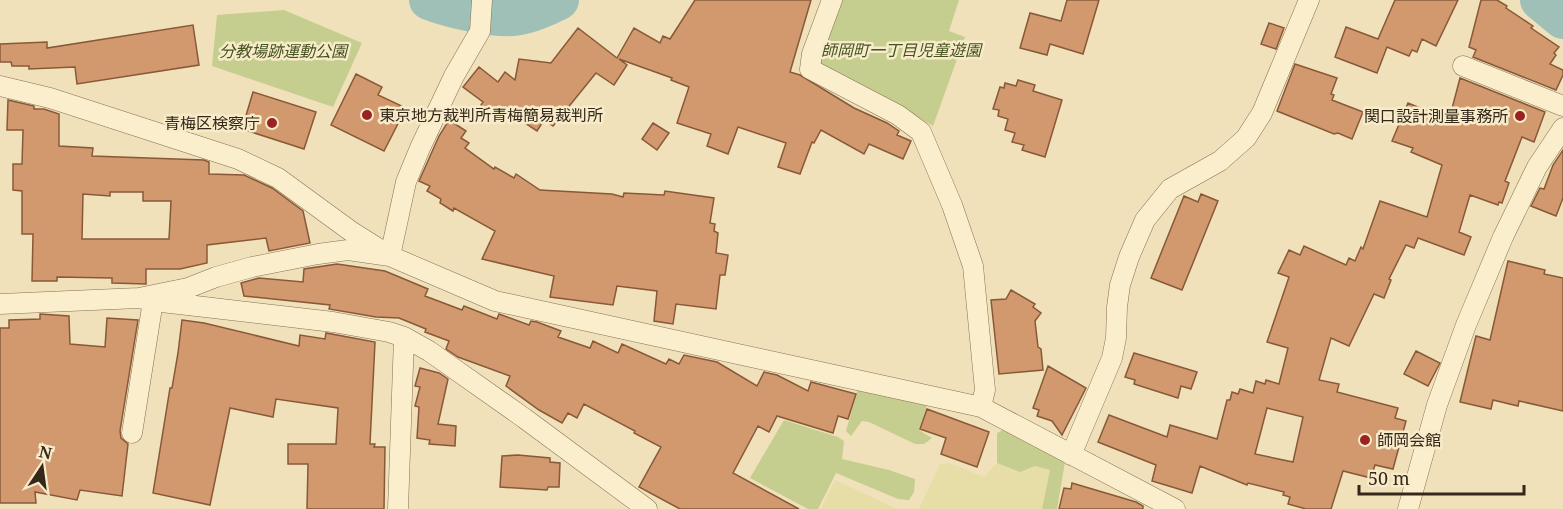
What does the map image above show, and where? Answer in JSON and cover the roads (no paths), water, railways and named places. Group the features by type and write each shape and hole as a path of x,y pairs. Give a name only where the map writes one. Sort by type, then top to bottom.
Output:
{"street":[{"path":"390,256 410,173 454,76 480,31 482,0"},
{"path":"832,0 812,54 810,69 898,115 921,132 973,266 985,390 981,407"},
{"path":"1071,455 1112,358 1120,285 1129,257 1146,220 1170,189 1220,161 1246,138 1262,113 1309,0"},
{"path":"1463,66 1563,106"},
{"path":"0,86 50,98 238,159 278,178 352,232 390,256 495,301 981,407 1175,509"},
{"path":"1408,509 1437,405 1466,325 1503,237 1532,177 1563,128"},
{"path":"146,300 252,267 326,253 348,250 390,256"},
{"path":"132,434 146,300"},
{"path":"0,304 146,300 333,322 389,332 404,337 429,351 647,509"},
{"path":"398,509 404,337"}],"waterway":[{"path":"429,0 499,16 520,15 559,0"},
{"path":"1540,0 1563,19"}],"place":[{"name":"東京地方裁判所青梅簡易裁判所","path":"367,115"},
{"name":"関口設計測量事務所","path":"1520,116"},
{"name":"青梅区検察庁","path":"272,123"},
{"name":"師岡会館","path":"1365,440"}],"park label":[{"name":"師岡町一丁目児童遊園","path":"901,50"},
{"name":"分教場跡運動公園","path":"283,51"}]}
